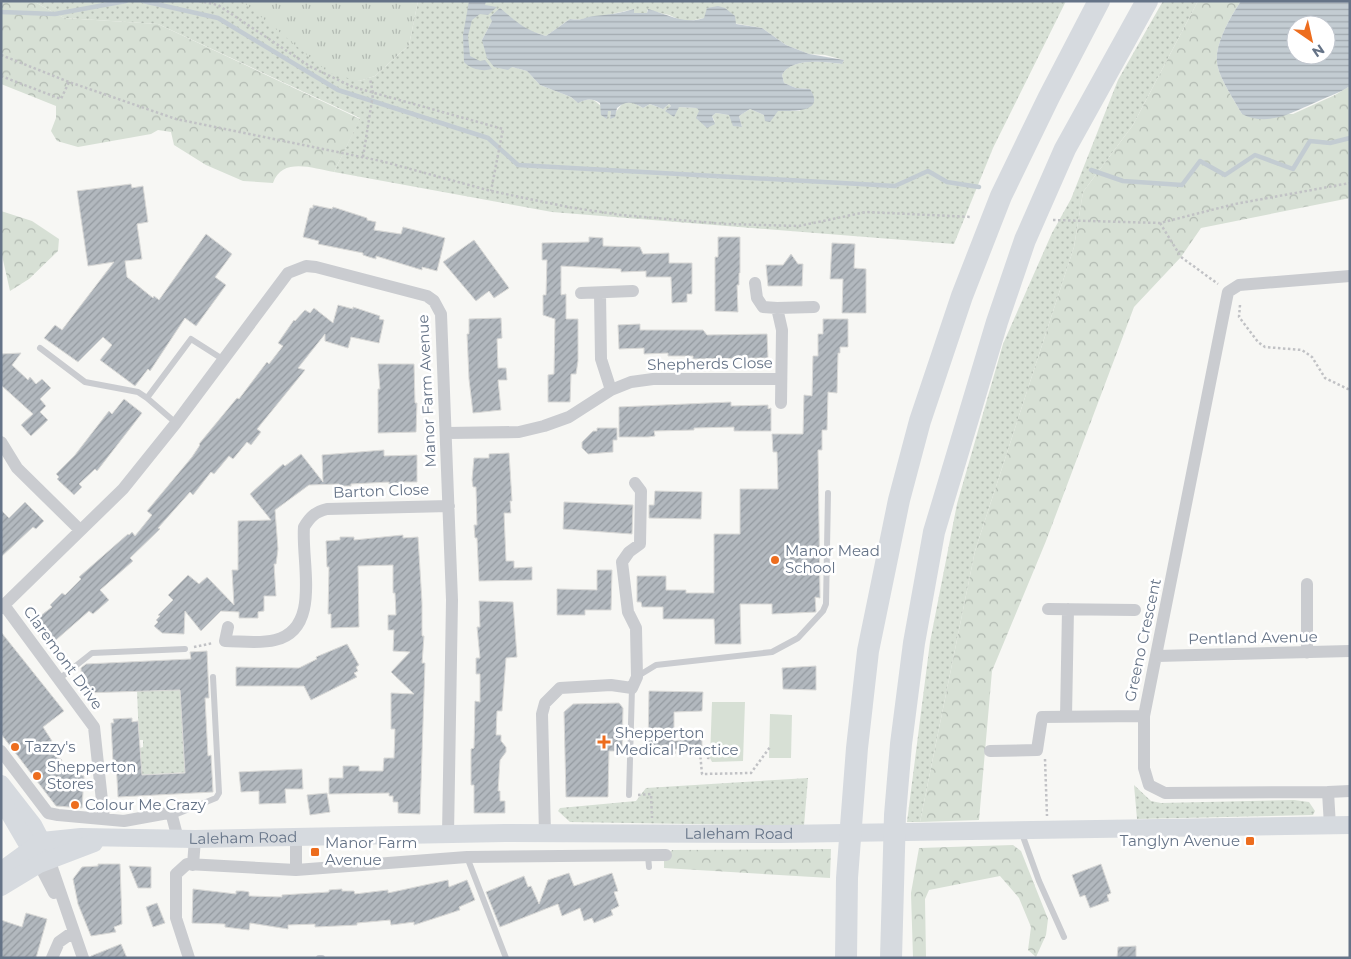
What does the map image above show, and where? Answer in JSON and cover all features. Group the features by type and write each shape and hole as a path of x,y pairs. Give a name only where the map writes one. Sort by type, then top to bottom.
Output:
{"highway":[{"path":"846,958 847,878 857,748 868,651 904,482 920,421 962,296 1001,196 1049,97 1099,1"},
{"path":"891,958 895,815 901,744 914,643 934,532 997,322 1025,240 1065,149 1147,1"}],"main road":[{"path":"1,784 36,844 44,862"},
{"path":"1,799 36,844"},
{"name":"Laleham Road","path":"36,844 81,837 186,839 545,834 780,834 1350,825"},
{"name":"Laleham Road","path":"1,888 44,862 84,846 127,839"},
{"path":"1,872 36,844"}],"street":[{"name":"Manor Farm Avenue","path":"3,607 123,489 176,423 288,273 297,269 316,267 427,296 434,301 441,314 447,433 452,600 448,836"},
{"path":"1228,292 1239,286 1350,276"},
{"path":"755,283 757,298 763,307 814,307"},
{"path":"581,293 633,291"},
{"name":"Greeno Crescent","path":"1228,292 1144,716 1144,768 1149,785 1165,794 1350,792"},
{"path":"600,293 601,359 611,390"},
{"name":"Shepherds Close","path":"778,308 782,330 781,403"},
{"name":"Shepherds Close","path":"447,433 519,432 544,426 568,417 611,390 631,382 653,379 782,379"},
{"path":"1,442 17,468 80,530"},
{"path":"545,834 542,714 545,703 560,688 634,682 636,628 630,620 626,604 622,562 629,552 640,544 641,491 635,483"},
{"name":"Barton Close","path":"225,641 275,640 295,628 300,622 306,598 304,527 309,518 317,512 327,509 449,506"},
{"path":"1307,584 1307,653"},
{"name":"Claremont Drive","path":"3,607 94,727 104,819"},
{"path":"1048,609 1135,610"},
{"path":"1066,717 1068,609"},
{"path":"225,641 228,627"},
{"name":"Pentland Avenue","path":"1157,656 1350,651"},
{"path":"990,750 1037,750 1042,717 1144,716"},
{"path":"1,751 48,812 124,821 168,813 172,816 186,839 193,865"},
{"path":"1328,792 1330,826"},
{"path":"296,838 296,870"},
{"path":"189,958 176,918 176,874 182,866 187,864 296,870 467,857 649,862 666,855"},
{"path":"44,862 83,958"},
{"path":"52,958 59,942 71,928"}],"lane":[{"path":"146,398 191,339 224,360"},
{"path":"40,348 85,382 138,392 176,423"},
{"path":"629,795 634,682 656,665 772,652 798,638 823,611 826,604 828,493"},
{"path":"59,679 92,653 185,650"},
{"path":"172,816 216,798 219,793 212,677"},
{"path":"1021,830 1039,881 1064,937"},
{"path":"467,857 506,958"}],"path":[{"path":"199,1 218,5 311,67 353,88 503,129 492,191"},
{"path":"1,56 176,119 363,157 492,191 568,207 621,215 726,224 799,226 866,212 883,214"},
{"path":"1,76 61,99 69,82"},
{"path":"363,157 372,93 370,78"},
{"path":"1135,222 1160,223 1235,204 1350,183"},
{"path":"1160,223 1181,257 1241,300 1239,317 1258,342 1272,350 1302,350 1312,357 1325,378 1350,390"},
{"path":"185,650 225,641"},
{"path":"700,752 702,774 751,773 770,747"},
{"path":"1037,750 1046,759 1047,830"},
{"path":"648,753 708,752 708,758 710,758"},
{"path":"651,794 652,822"}],"green space":[{"path":"1,1 33,1 64,18 158,24 360,119 334,172 299,166 290,167 277,175 273,183 243,181 206,165 174,145 171,132 158,130 151,134 78,147 57,141 51,131 56,118 56,106 1,84"},
{"path":"33,1 242,1 359,81 375,76 409,45 418,1 1066,1 993,148 954,244 552,212 334,172 360,118 158,24 64,18","holes":["634,9 634,13 647,13 647,10 669,15 685,22 704,18 762,28 786,45 809,54 825,55 844,60 842,64 800,63 786,69 782,75 784,83 796,88 810,89 800,111 777,111 764,115 750,109 739,116 742,127 729,115 716,113 712,116 715,122 697,108 679,107 676,111 665,111 671,106 669,104 663,109 650,104 643,108 634,103 623,103 610,119 611,111 593,100 585,100 578,103 571,97 540,85 527,71 512,67 482,40 492,21 513,19 523,28 546,36 570,19 594,18"]},
{"path":"242,1 418,1 409,45 375,76 359,81 329,73"},
{"path":"1163,1 1198,1 1133,125 1083,192 1074,247 975,551 920,822 907,822 930,642 957,504 1003,344 1052,233 1071,199 1118,80"},
{"path":"1198,1 1241,1 1221,38 1217,62 1224,82 1242,114 1293,114 1350,86 1350,198 1201,228 1181,257 1134,307 1046,541 992,671 979,820 920,822 975,551 1074,247 1083,192 1133,125"},
{"path":"1,211 32,221 59,239 58,251 29,279 10,291 1,251"},
{"path":"184,688 181,697 184,756 191,772 137,775 140,748 143,747 143,740 139,740 137,690 165,691 165,689"},
{"path":"712,702 745,702 743,761 712,762 710,758"},
{"path":"770,714 792,715 791,758 769,758"},
{"path":"808,778 804,826 570,822 558,811 560,808 636,801 646,788"},
{"path":"1134,785 1151,801 1161,803 1294,800 1309,802 1315,811 1313,815 1137,819"},
{"path":"1013,845 1021,851 1048,919 1046,935 1036,957 1028,950 1031,927 1019,898 1000,876 929,890 925,899 926,958 913,958 911,893 919,848"},
{"path":"831,849 830,878 664,868 664,860 672,850"}],"shaded area":[{"path":"469,1 486,1 485,5 497,7 488,15 480,14 472,20 468,36 470,56 480,61 485,60 492,69 477,69 464,62 463,35"},
{"path":"1241,1 1350,1 1350,86 1297,111 1279,117 1261,119 1251,118 1242,114 1224,82 1217,62 1218,47 1228,22"},
{"path":"718,6 725,8 735,16 736,24 762,28 786,45 809,54 844,60 842,64 800,63 786,69 782,75 784,83 796,88 810,89 814,97 814,103 811,107 778,111 770,122 765,121 764,115 750,109 739,116 742,127 733,126 729,115 716,113 712,116 715,124 707,128 696,118 699,111 697,108 679,107 674,117 665,111 671,106 669,104 663,109 650,104 643,108 633,103 627,103 620,105 617,108 615,117 610,119 611,111 608,111 607,119 601,115 600,103 597,101 589,100 578,103 571,97 540,85 527,71 512,67 508,70 494,67 487,58 482,40 492,21 490,17 500,8 526,28 546,36 570,19 614,14 634,9 634,13 647,13 648,9 683,20 697,20 704,18 707,8"}],"building":[{"path":"131,184 132,188 143,186 148,222 137,224 142,259 125,261 127,277 153,298 154,296 159,300 206,234 232,254 215,277 226,285 196,326 185,318 150,371 148,369 135,386 100,360 112,345 103,337 78,362 44,338 55,325 62,330 114,262 88,266 77,191"},
{"path":"313,205 332,209 333,207 367,218 367,220 376,222 374,230 401,234 403,227 445,238 437,271 422,267 422,270 376,256 376,259 363,255 363,253 318,244 319,241 303,237 310,208 313,208"},
{"path":"589,237 603,238 603,246 640,247 643,254 669,253 669,263 692,263 692,294 687,294 687,302 672,303 671,277 646,277 646,271 621,272 621,269 561,266 561,295 566,294 566,319 578,319 578,361 576,374 571,374 570,402 548,402 548,375 554,374 555,319 543,315 543,295 546,295 547,260 542,260 542,243 589,242"},
{"path":"718,237 740,237 740,273 739,285 737,285 738,312 715,311 715,257 718,257"},
{"path":"474,240 509,288 494,298 489,291 476,301 443,262"},
{"path":"832,243 855,244 854,268 866,269 866,313 842,313 843,279 830,279"},
{"path":"791,254 798,264 803,264 802,286 768,286 766,265 783,265"},
{"path":"338,305 353,309 353,307 380,316 379,319 384,320 379,343 351,337 348,348 325,341 325,334 298,368 305,370 257,429 261,432 251,445 247,442 233,459 229,456 214,474 211,472 193,495 190,492 158,528 160,529 130,558 133,561 100,590 109,600 93,614 89,611 49,646 31,623 52,607 50,605 62,593 65,595 81,579 79,577 128,534 132,532 135,536 152,515 147,511 192,457 199,444 237,398 239,399 267,362 269,364 283,346 278,343 294,320 305,310 310,313 314,308 333,323"},
{"path":"501,318 502,338 497,339 498,368 506,368 507,380 498,380 501,410 473,413 467,334 469,334 469,319"},
{"path":"823,319 848,319 848,347 840,347 840,353 838,353 837,393 828,392 827,430 822,430 822,450 818,450 820,598 815,597 816,612 772,614 772,604 740,604 741,644 715,644 714,619 663,619 663,607 642,607 641,602 637,602 637,576 666,576 666,590 686,590 686,593 714,593 714,534 740,534 740,489 778,489 777,452 773,452 772,434 803,434 804,395 812,396 813,356 818,356 818,334 823,334"},
{"path":"640,324 640,330 703,330 707,335 767,334 768,358 693,359 693,356 668,356 668,353 644,354 644,348 619,349 618,325"},
{"path":"21,353 12,365 28,380 30,377 36,384 42,379 51,388 40,399 46,406 40,412 48,420 31,436 21,425 33,414 1,385 1,354"},
{"path":"378,364 414,364 415,403 417,403 416,432 378,433 378,389 380,389"},
{"path":"124,399 142,413 97,471 95,469 79,484 82,487 74,495 57,479 59,477 56,474 75,455 109,411 112,414"},
{"path":"731,402 731,406 768,405 768,409 771,408 771,431 734,431 734,427 694,428 694,430 654,431 655,436 648,437 619,437 619,407"},
{"path":"597,428 617,428 617,440 613,440 613,452 588,454 582,448 582,442 593,431 597,431"},
{"path":"384,450 384,456 417,455 417,482 402,482 402,484 389,484 389,482 351,484 351,486 339,486 339,484 309,485 275,510 278,549 276,564 274,564 276,596 264,596 264,611 258,612 258,618 239,618 239,612 221,611 201,631 185,611 184,634 162,633 154,626 158,622 156,620 160,616 158,615 173,600 168,595 188,575 199,584 207,577 234,605 232,570 238,570 238,521 271,520 250,494 283,464 285,466 301,454 323,482 322,455"},
{"path":"509,453 512,501 510,501 511,513 504,513 506,561 514,561 514,568 532,567 532,580 479,581 477,538 475,538 474,525 477,525 476,487 473,487 472,480 474,458 489,458 489,454"},
{"path":"655,491 702,492 701,519 649,518 649,505 654,505"},
{"path":"25,502 44,521 36,529 33,527 1,557 1,510 9,518"},
{"path":"564,502 633,505 632,534 563,529"},
{"path":"403,535 403,538 418,537 422,636 424,636 422,663 425,663 420,814 398,813 398,802 393,802 393,796 389,796 389,793 329,794 329,778 343,778 343,766 359,766 359,771 383,771 384,758 394,758 395,729 391,729 391,693 414,694 391,672 410,652 393,651 394,630 388,630 388,615 396,615 395,593 393,593 393,565 358,566 359,627 331,628 331,614 328,614 329,567 327,567 326,541 340,540 340,537 354,537 354,540"},
{"path":"597,570 612,570 611,610 585,610 585,615 557,615 557,589 597,590"},
{"path":"479,601 513,602 517,657 506,658 502,711 497,711 496,735 501,735 501,741 506,747 506,752 500,760 498,791 500,791 500,801 505,801 505,813 474,813 474,785 471,785 471,749 474,748 475,701 480,702 480,674 476,674 476,658 480,658 477,627 480,627"},
{"path":"1,632 64,711 43,727 52,741 44,749 62,760 59,766 84,776 82,808 56,806 1,734"},
{"path":"347,644 359,665 356,667 358,671 354,673 357,677 311,700 304,686 236,686 236,667 299,668 317,659 316,657"},
{"path":"207,651 209,698 205,698 208,756 211,755 213,792 118,797 116,761 113,762 111,723 114,723 113,719 132,718 132,722 138,721 142,775 185,773 180,690 82,693 81,668 86,664 191,659 190,652"},
{"path":"816,666 816,690 783,689 782,668"},
{"path":"649,691 703,692 702,711 674,712 674,741 702,737 702,749 648,749"},
{"name":"Shepperton Medical Practice","path":"619,703 623,708 622,751 609,751 608,797 566,797 564,712 573,704"},
{"path":"302,769 303,789 285,789 286,803 259,804 259,791 241,792 239,772"},
{"path":"327,793 330,812 310,815 307,795"},
{"path":"98,864 120,864 122,924 114,927 116,932 91,936 78,904 73,879 82,867 98,866"},
{"path":"1101,864 1111,893 1107,895 1109,901 1090,908 1085,895 1080,897 1072,875"},
{"path":"129,866 151,867 151,888 138,888"},
{"path":"569,873 574,886 612,873 618,891 614,892 619,906 611,910 613,915 594,923 592,918 584,921 580,908 562,916 558,904 500,927 486,892 524,876 528,887 531,886 539,904 548,880"},
{"path":"448,880 449,887 467,880 475,900 459,907 460,910 414,925 414,922 391,925 390,920 357,923 357,925 315,927 315,924 288,925 288,929 250,923 249,930 225,927 225,924 192,923 193,889 236,894 236,891 243,891 249,892 249,896 282,897 282,895 329,892 329,890 342,889 342,891 354,891 355,894 388,890 388,893"},
{"path":"157,903 165,923 153,927 146,907"},
{"path":"26,913 47,919 36,958 1,958 1,920 22,927"},
{"path":"121,944 127,958 91,958 91,956"},
{"path":"1136,946 1136,958 1117,958 1118,947"}],"waterway":[{"path":"1,12 55,14 126,1"},
{"path":"143,1 218,18 338,90 488,138 518,165 895,186 928,171 947,182 979,187"},
{"path":"1091,170 1123,181 1182,185 1200,161 1225,175 1255,155 1293,169 1310,141 1330,143 1350,138"}],"place":[{"name":"Manor Mead School","path":"775,560"},
{"name":"Shepperton Medical Practice","path":"604,742"},
{"name":"Tazzy's","path":"15,747"},
{"name":"Shepperton Stores","path":"37,776"},
{"name":"Colour Me Crazy","path":"75,805"},
{"name":"Tanglyn Avenue","path":"1250,841"},
{"name":"Manor Farm Avenue","path":"315,852"}]}
